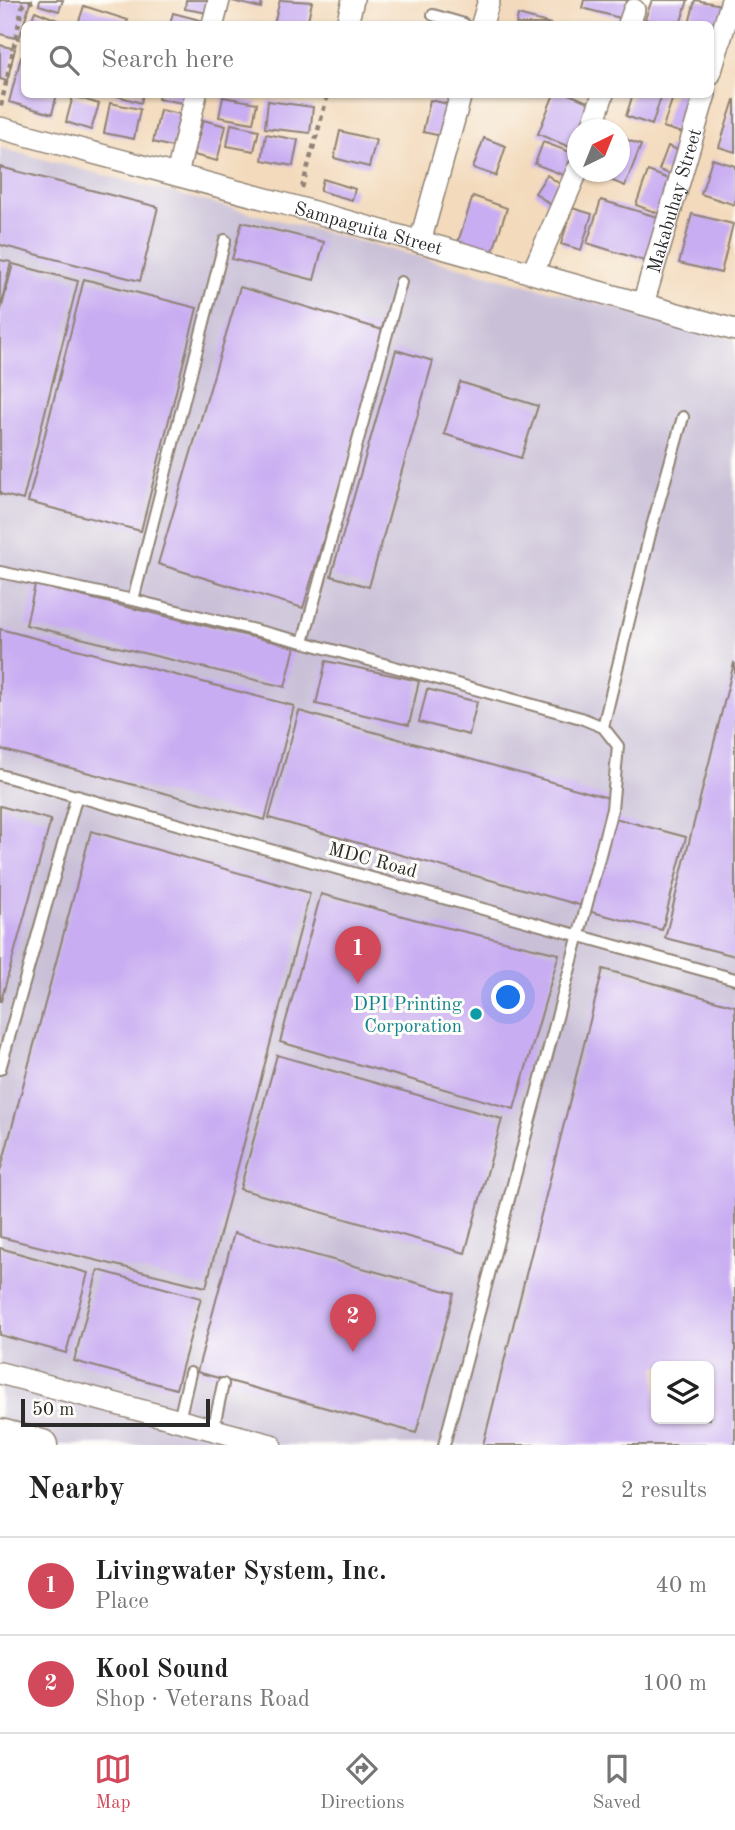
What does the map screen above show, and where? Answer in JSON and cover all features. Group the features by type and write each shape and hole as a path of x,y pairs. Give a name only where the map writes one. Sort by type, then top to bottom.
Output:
{"street":[{"path":"214,21 219,0"},
{"path":"348,21 353,0"},
{"path":"483,21 489,0"},
{"path":"714,61 732,0"},
{"path":"177,175 196,98"},
{"path":"420,242 460,98"},
{"path":"595,119 602,98"},
{"name":"Makabuhay Street","path":"643,304 704,98"},
{"name":"Sampaguita Street","path":"0,128 533,272 735,330"},
{"path":"533,272 572,182"},
{"path":"0,1373 271,1445"},
{"path":"0,1434 42,1445"}],"lane":[{"path":"433,15 454,21"},
{"path":"133,600 225,240"},
{"path":"303,642 401,282"},
{"path":"603,727 651,530 683,416"},
{"path":"0,572 133,600 303,642 581,718 603,727 618,746 612,809 577,933 444,1445"},
{"name":"MDC Road","path":"0,775 735,979"},
{"path":"0,1069 77,795"},
{"path":"179,1420 190,1373"},
{"path":"213,1430 223,1384"}],"path":[{"path":"0,110 23,4 38,0"},
{"path":"296,207 327,98"}],"shaded area":[{"path":"0,148 735,339 735,1445 0,1445"}],"building":[{"path":"0,0 31,0 25,21 21,21 19,39 0,34"},
{"path":"40,0 63,0 59,11 39,5"},
{"path":"186,0 217,0 214,14 185,9"},
{"path":"228,0 262,0 261,8"},
{"path":"280,0 312,2 308,21 275,21"},
{"path":"584,0 633,0 628,20 582,8"},
{"path":"652,0 688,0 681,21 645,19"},
{"path":"695,0 727,6 721,33 714,32 714,21 690,21"},
{"path":"84,6 128,20 128,21 79,21"},
{"path":"35,11 60,21 31,21"},
{"path":"173,13 204,21 171,21"},
{"path":"518,15 540,21 517,21"},
{"path":"0,45 15,49 7,81 0,79"},
{"path":"21,57 21,98 56,98 52,114 9,102"},
{"path":"72,98 99,104 91,130 66,122"},
{"path":"124,98 142,98 141,103"},
{"path":"158,98 191,98 190,104"},
{"path":"223,98 257,103 253,123 219,117"},
{"path":"552,98 578,98 595,105 589,119 567,119 567,146 538,134"},
{"path":"632,98 661,98 652,125 626,116"},
{"path":"673,98 701,98 689,135 663,127"},
{"path":"430,100 453,105 446,137 423,132"},
{"path":"735,100 735,152 719,147"},
{"path":"268,101 313,107 310,133 265,128"},
{"path":"110,103 140,109 134,139 104,133"},
{"path":"160,110 180,114 172,147 153,142"},
{"path":"203,120 226,126 217,161 194,155"},
{"path":"231,124 259,130 254,151 227,146"},
{"path":"340,131 376,140 369,167 334,158"},
{"path":"266,134 298,140 293,166 262,160"},
{"path":"484,138 506,146 496,176 473,168"},
{"path":"630,141 641,145 630,173"},
{"path":"543,142 567,151 567,176 535,164"},
{"path":"668,146 688,154 678,177 659,170"},
{"path":"712,159 735,166 735,205 701,194"},
{"path":"0,167 158,207 140,281 0,245"},
{"path":"648,171 677,182 665,216 636,205"},
{"path":"547,175 564,187 551,205 535,193"},
{"path":"323,179 355,189 352,200 320,191"},
{"path":"473,196 507,208 492,254 458,242"},
{"path":"601,200 667,220 654,264 587,243"},
{"path":"572,208 592,214 581,250 561,244"},
{"path":"692,214 733,224 721,273 679,263"},
{"path":"242,222 324,242 314,280 232,259"},
{"path":"0,260 11,262 1,304 0,304"},
{"path":"13,264 78,281 23,500 0,494 0,314"},
{"path":"84,279 197,308 141,531 28,502"},
{"path":"240,287 386,331 303,608 158,564"},
{"path":"396,350 433,361 369,587 331,576"},
{"path":"460,382 538,406 521,458 444,434"},
{"path":"35,585 295,647 285,687 26,625"},
{"path":"0,629 294,706 265,820 0,749"},
{"path":"326,661 419,681 409,725 316,704"},
{"path":"735,664 735,956 665,938"},
{"path":"427,689 477,702 469,735 419,722"},
{"path":"299,711 612,799 583,906 269,818"},
{"path":"0,806 51,820 1,1001 0,1001"},
{"path":"611,817 686,837 662,930 588,911"},
{"path":"91,831 310,893 206,1287 0,1237 0,1172"},
{"path":"321,894 559,954 514,1109 280,1042"},
{"path":"603,969 735,1006 735,1445 483,1445"},
{"path":"277,1055 502,1119 465,1253 240,1189"},
{"path":"234,1233 454,1293 416,1433 197,1372"},
{"path":"0,1248 88,1273 66,1353 0,1335"},
{"path":"98,1270 201,1298 176,1389 74,1361"}],"place":[{"name":"Livingwater System, Inc.","path":"358,984"},
{"name":"DPI Printing Corporation","path":"476,1014"},
{"name":"Kool Sound","path":"353,1352"}]}
